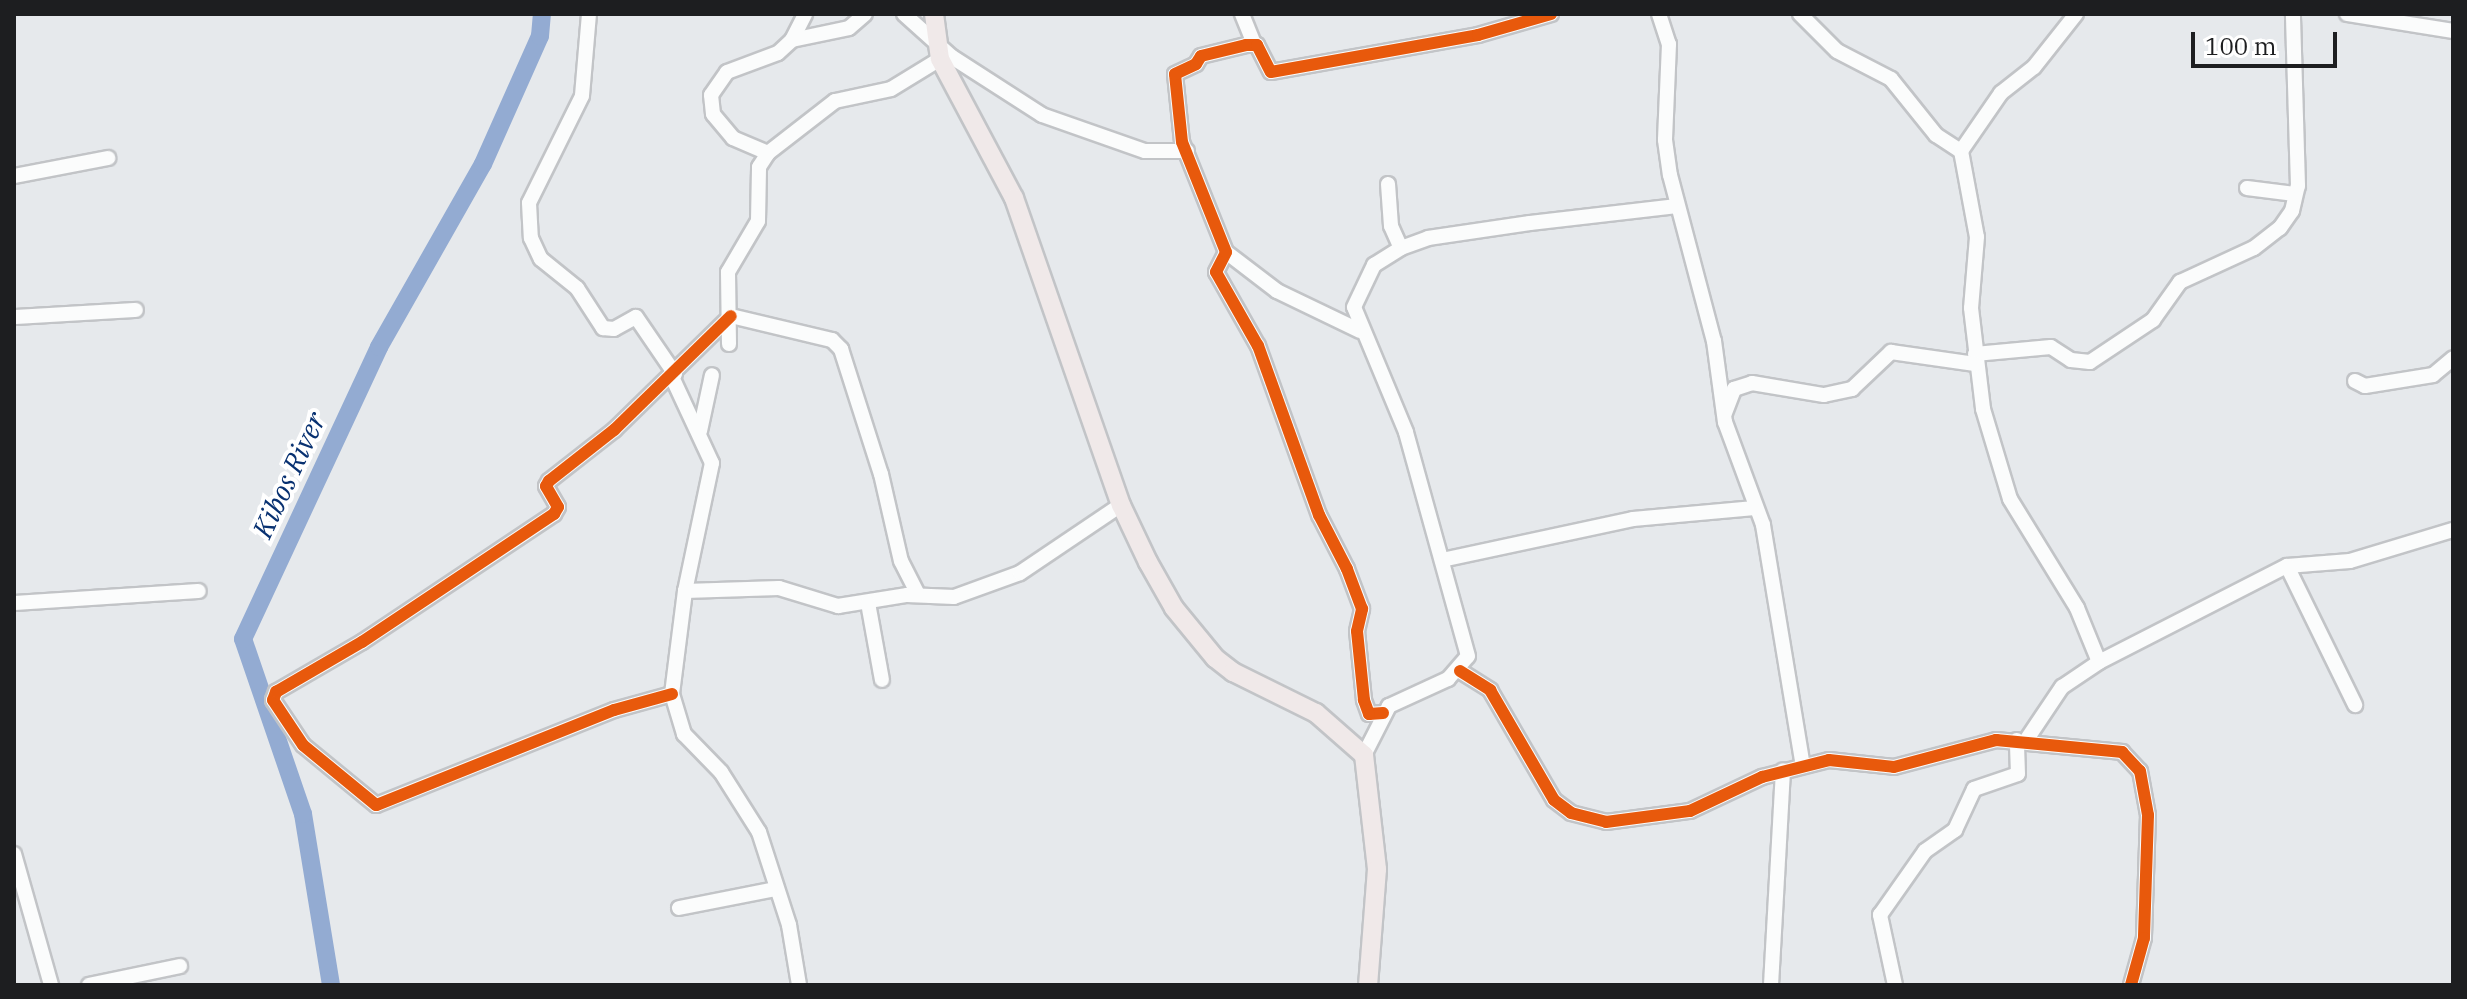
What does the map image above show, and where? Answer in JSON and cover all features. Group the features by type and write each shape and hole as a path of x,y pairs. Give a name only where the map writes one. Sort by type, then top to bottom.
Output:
{"main road":[{"path":"934,14 940,59 1014,198 1121,505 1174,608 1215,658 1233,672 1316,713 1364,755 1377,869 1368,985"}],"street":[{"path":"589,14 582,96 529,203 531,238 541,259 577,288 603,328 614,329 636,317 674,375 700,431 712,471 685,591 672,694 684,734 747,808 789,925 799,985"},
{"path":"768,153 733,138 713,114 711,95 727,72 778,53 792,40 805,14"},
{"path":"792,40 849,28 865,14"},
{"path":"904,14 999,91 1042,115 1145,151 1187,151"},
{"path":"1242,14 1254,44 1271,72 1478,35 1551,14"},
{"path":"1659,14 1669,44 1665,140 1677,206 1714,341 1724,417 1763,525 1803,766"},
{"path":"1800,14 1837,51 1891,79 1936,135 1961,151"},
{"path":"2076,14 2034,67 2001,93 1961,151 1977,237 1971,270 1975,359 2010,499 2064,583 2099,662"},
{"path":"1724,417 1734,389 1741,385 1841,393 1852,389 1891,352 1975,359 2037,346 2051,347 2079,362 2102,357 2153,320 2180,282 2254,248 2280,228 2292,211 2295,194 2293,14"},
{"path":"2347,14 2453,31"},
{"path":"1254,44 1201,56 1196,64 1175,74 1176,121 1187,151 1226,252 1277,291 1360,331"},
{"path":"729,344 728,272 758,221 759,167 768,153 835,101 891,89 940,59"},
{"path":"14,176 108,158"},
{"path":"1388,184 1391,226 1401,248"},
{"path":"2247,188 2295,194"},
{"path":"1364,755 1383,713 1401,698 1460,671 1468,646 1406,432 1360,331 1354,307 1374,265 1401,248 1428,238 1677,206"},
{"path":"1226,252 1216,272 1258,346 1315,504 1352,582 1362,609 1357,631 1364,700 1369,714 1383,713"},
{"path":"14,317 136,310"},
{"path":"672,694 614,710 376,805 303,745 273,700 276,692 362,642 554,514 558,507 546,486 549,481 674,375 731,316"},
{"path":"731,316 832,340 841,349 881,474 901,561 918,595"},
{"path":"2355,381 2365,386 2433,375 2453,358"},
{"path":"700,431 712,375"},
{"path":"685,591 755,585 838,606 918,595 954,597 1001,582 1121,505"},
{"path":"1442,560 1633,519 1755,508"},
{"path":"1895,985 1880,915 1925,851 1955,830 1974,789 2018,774 2022,740 2062,687 2099,662 2287,566 2350,561 2453,530"},
{"path":"2287,566 2355,705"},
{"path":"14,603 199,591"},
{"path":"868,603 882,680"},
{"path":"1460,671 1490,690 1543,788 1561,808 1581,817 1625,821 1690,811 1783,770 1860,760 1894,767 1972,742 2022,740 2122,752 2140,771 2148,815 2144,938 2131,985"},
{"path":"1771,985 1783,770"},
{"path":"14,854 51,985"},
{"path":"679,908 776,889"},
{"path":"89,985 180,966"}],"waterway":[{"name":"Kibos River","path":"331,985 303,814 243,639 379,347 483,164 540,36 542,14"}],"cycle path":[{"path":"1383,713 1369,714 1364,700 1357,631 1362,609 1347,569 1319,515 1258,346 1216,272 1226,252 1182,142 1175,74 1196,64 1201,56 1246,45 1257,45 1271,72 1478,35 1551,14"},
{"path":"672,694 614,710 376,805 303,745 273,700 276,692 362,642 554,514 558,507 546,486 549,481 614,430 731,316"},
{"path":"1460,671 1490,690 1554,800 1571,813 1606,822 1690,811 1762,777 1829,760 1894,767 1996,740 2122,752 2140,771 2148,815 2144,938 2131,985"}]}
